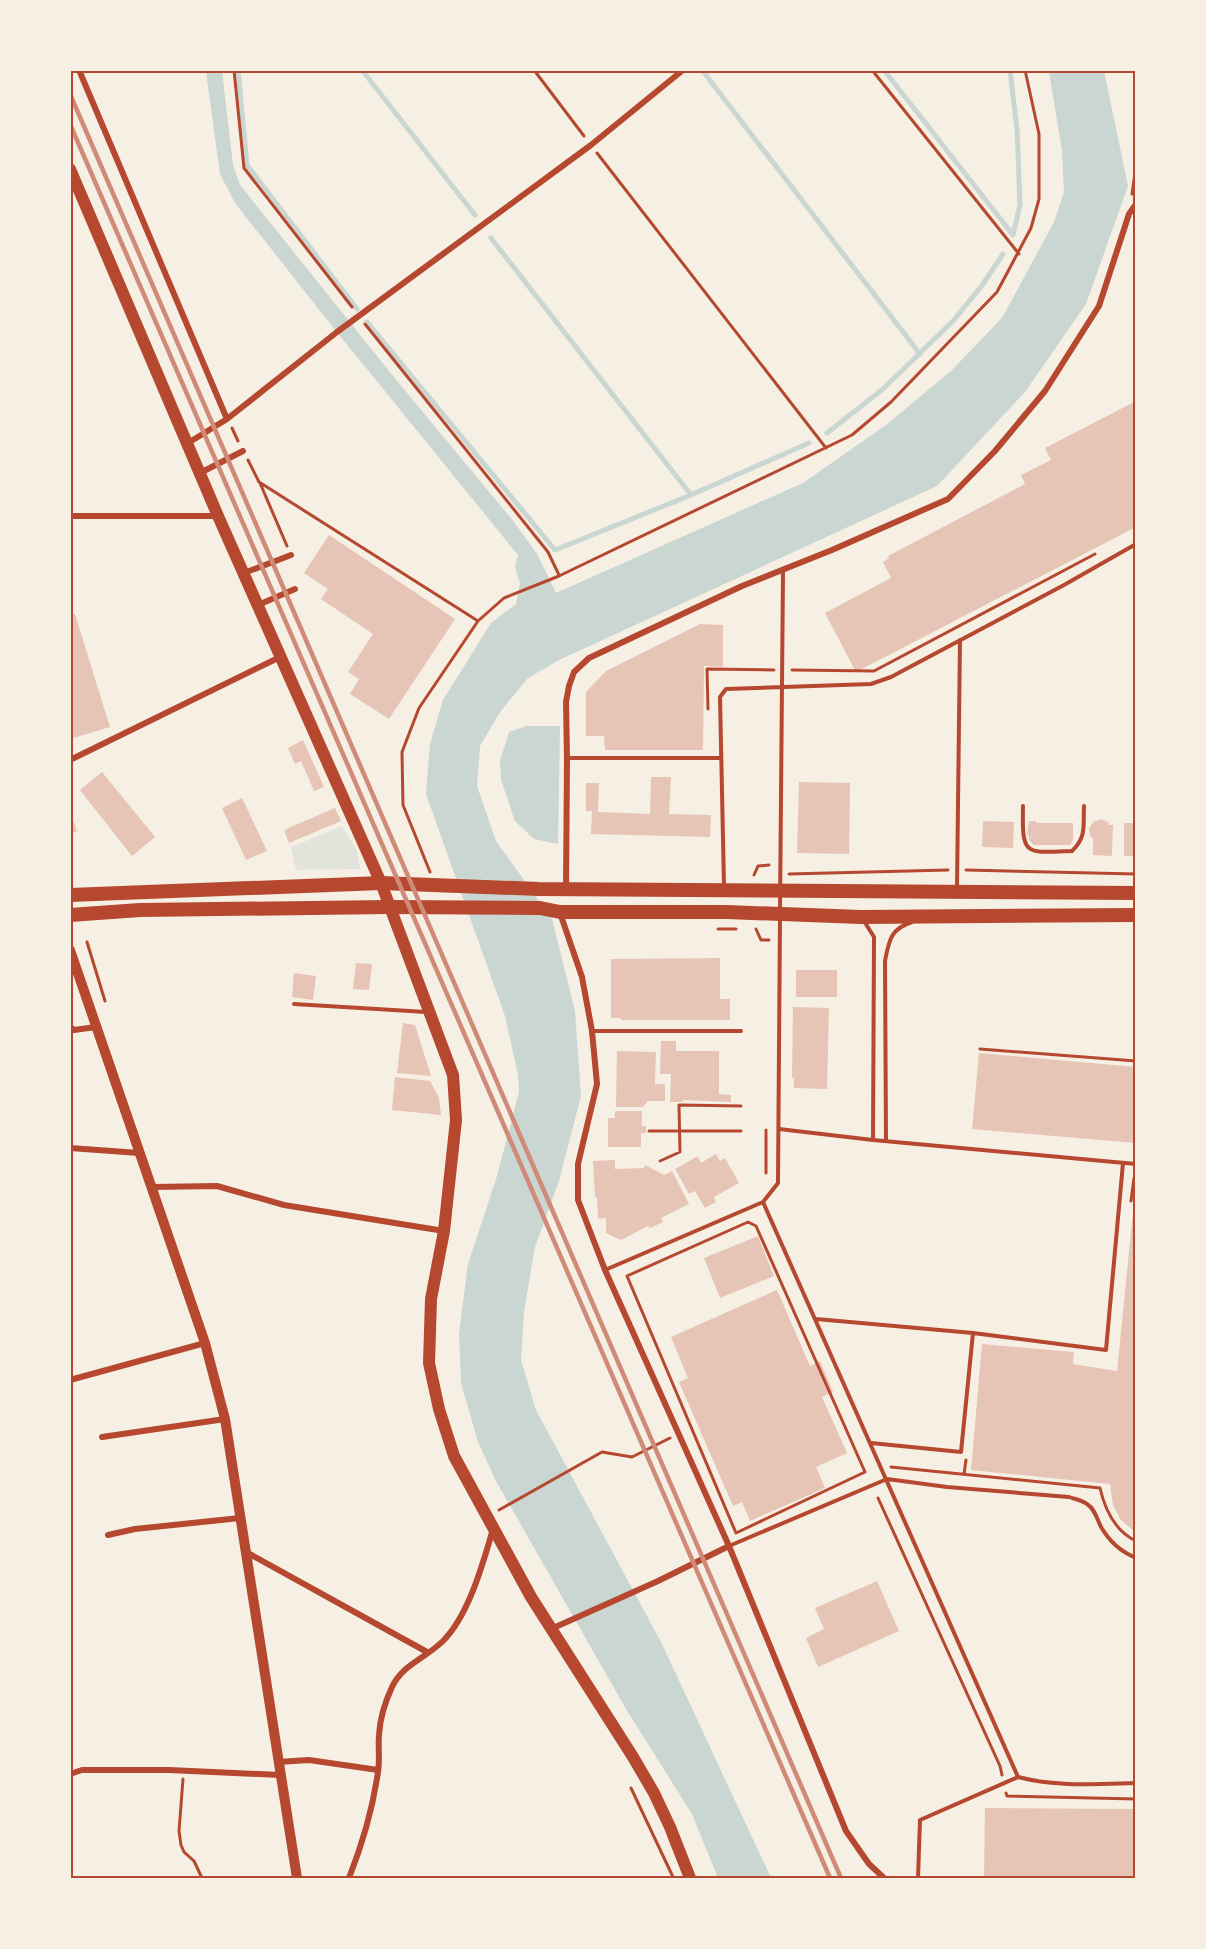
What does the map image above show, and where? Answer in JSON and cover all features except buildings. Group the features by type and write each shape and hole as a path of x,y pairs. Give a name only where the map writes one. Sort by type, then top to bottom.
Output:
{"main road":[{"path":"70,169 218,516 381,884 453,1075 456,1120 444,1231 431,1299 429,1363 439,1409 454,1456 551,1629 654,1793 690,1878"},
{"path":"70,894 381,884 539,889 1136,893"},
{"path":"70,915 140,910 389,907 540,908 560,912 726,912 861,916 1136,915"}],"street":[{"path":"70,73 78,70 227,419"},
{"path":"188,443 227,419 334,334 591,145 683,70"},
{"path":"566,889 566,702 574,672 589,658 742,586 948,499 995,451 1045,391 1099,306 1129,214 1136,204"},
{"path":"200,473 243,451"},
{"path":"70,516 218,516"},
{"path":"243,573 291,555"},
{"path":"258,605 295,589"},
{"path":"70,760 280,657"},
{"path":"560,912 582,977 592,1031 597,1084 578,1164 578,1200 605,1269 729,1546 846,1831 869,1864 884,1878"},
{"path":"70,950 205,1342 225,1419 297,1878"},
{"path":"70,1027 74,1030 96,1027"},
{"path":"70,1148 139,1153"},
{"path":"152,1187 217,1186 284,1205 444,1231"},
{"path":"70,1380 205,1342"},
{"path":"102,1437 225,1419"},
{"path":"108,1535 135,1529 240,1518"},
{"path":"349,1878 358,1853 378,1770 379,1735 387,1698 403,1670 442,1641 459,1619 478,1580 490,1522"},
{"path":"551,1629 729,1546"},
{"path":"246,1552 427,1652"},
{"path":"277,1762 309,1760 378,1770"},
{"path":"70,1774 82,1770 280,1775"}],"lane":[{"path":"724,891 720,698 726,689 871,684 891,677 1136,544"},
{"path":"605,1269 763,1202 778,1183 783,570"},
{"path":"957,891 960,640"},
{"path":"567,758 720,758"},
{"path":"1023,806 1023,837 1026,846 1036,853 1072,851 1083,837 1084,806"},
{"path":"861,916 874,937 873,1140"},
{"path":"886,1141 885,961 889,938 902,925 932,916"},
{"path":"294,1004 430,1012"},
{"path":"592,1031 741,1031"},
{"path":"779,1129 1136,1164"},
{"path":"815,1319 973,1333 1106,1350 1123,1163"},
{"path":"763,1202 1018,1777"},
{"path":"870,1443 961,1452 973,1333"},
{"path":"729,1546 887,1479 947,1487 1069,1497 1086,1503 1094,1510 1111,1542 1120,1551 1136,1558"},
{"path":"918,1878 921,1820 1018,1777 1035,1781 1074,1784 1136,1783"}],"path":[{"path":"234,70 244,168 358,316 548,552 559,576"},
{"path":"534,70 826,448"},
{"path":"872,70 1019,254"},
{"path":"432,885 430,873 403,805 402,752 419,708 477,621 504,598 559,576 852,435 899,394 997,292 1031,228 1039,199 1039,134 1025,70"},
{"path":"1129,214 1136,166"},
{"path":"227,419 259,482 291,555"},
{"path":"259,482 477,621"},
{"path":"708,709 707,669 874,671 1104,549"},
{"path":"765,874 754,875 758,866 769,865"},
{"path":"788,874 958,870 1136,874"},
{"path":"756,929 761,940 769,940"},
{"path":"87,942 105,1000"},
{"path":"980,1049 1136,1062"},
{"path":"660,1161 680,1152 679,1105 741,1106"},
{"path":"766,1130 766,1184"},
{"path":"649,1131 741,1131"},
{"path":"748,1222 756,1226 865,1472 736,1533 691,1426 627,1276 748,1222"},
{"path":"490,1522 602,1452 632,1457 691,1426"},
{"path":"889,1466 1100,1488 1110,1516 1119,1530 1136,1541"},
{"path":"878,1498 1000,1766"},
{"path":"183,1771 179,1831 181,1845 184,1852 194,1861 202,1878"},
{"path":"631,1788 673,1878"}],"shaded area":[{"path":"206,71 222,71 233,165 240,185 514,522 537,554 556,593 803,483 886,425 951,371 1002,318 1054,222 1064,192 1062,151 1049,71 1104,71 1128,186 1086,304 1025,392 937,486 559,660 528,678 500,712 480,746 477,786 496,841 552,919 575,1011 581,1096 559,1181 535,1247 524,1312 521,1360 536,1410 662,1644 771,1878 718,1878 692,1814 626,1709 496,1481 478,1442 461,1383 459,1334 468,1264 497,1176 519,1092 518,1075 505,1016 426,794 430,744 443,700 491,623 516,604 520,583 515,567 518,555 235,203 220,174"},
{"path":"527,726 560,726 558,844 534,839 515,821 501,780 500,761 509,732"},
{"path":"342,826 357,851 360,869 296,870 291,847"}],"waterway":[{"path":"238,70 247,165 357,309"},
{"path":"362,70 475,215"},
{"path":"702,70 920,354"},
{"path":"884,70 1013,235"},
{"path":"1010,70 1017,130 1020,205 1013,235"},
{"path":"367,322 555,550 691,495 491,238"},
{"path":"827,433 883,389 954,320 983,284 1003,254"},
{"path":"691,495 809,443"}],"railway":[{"path":"70,94 841,1878"},
{"path":"70,124 830,1878"}]}
